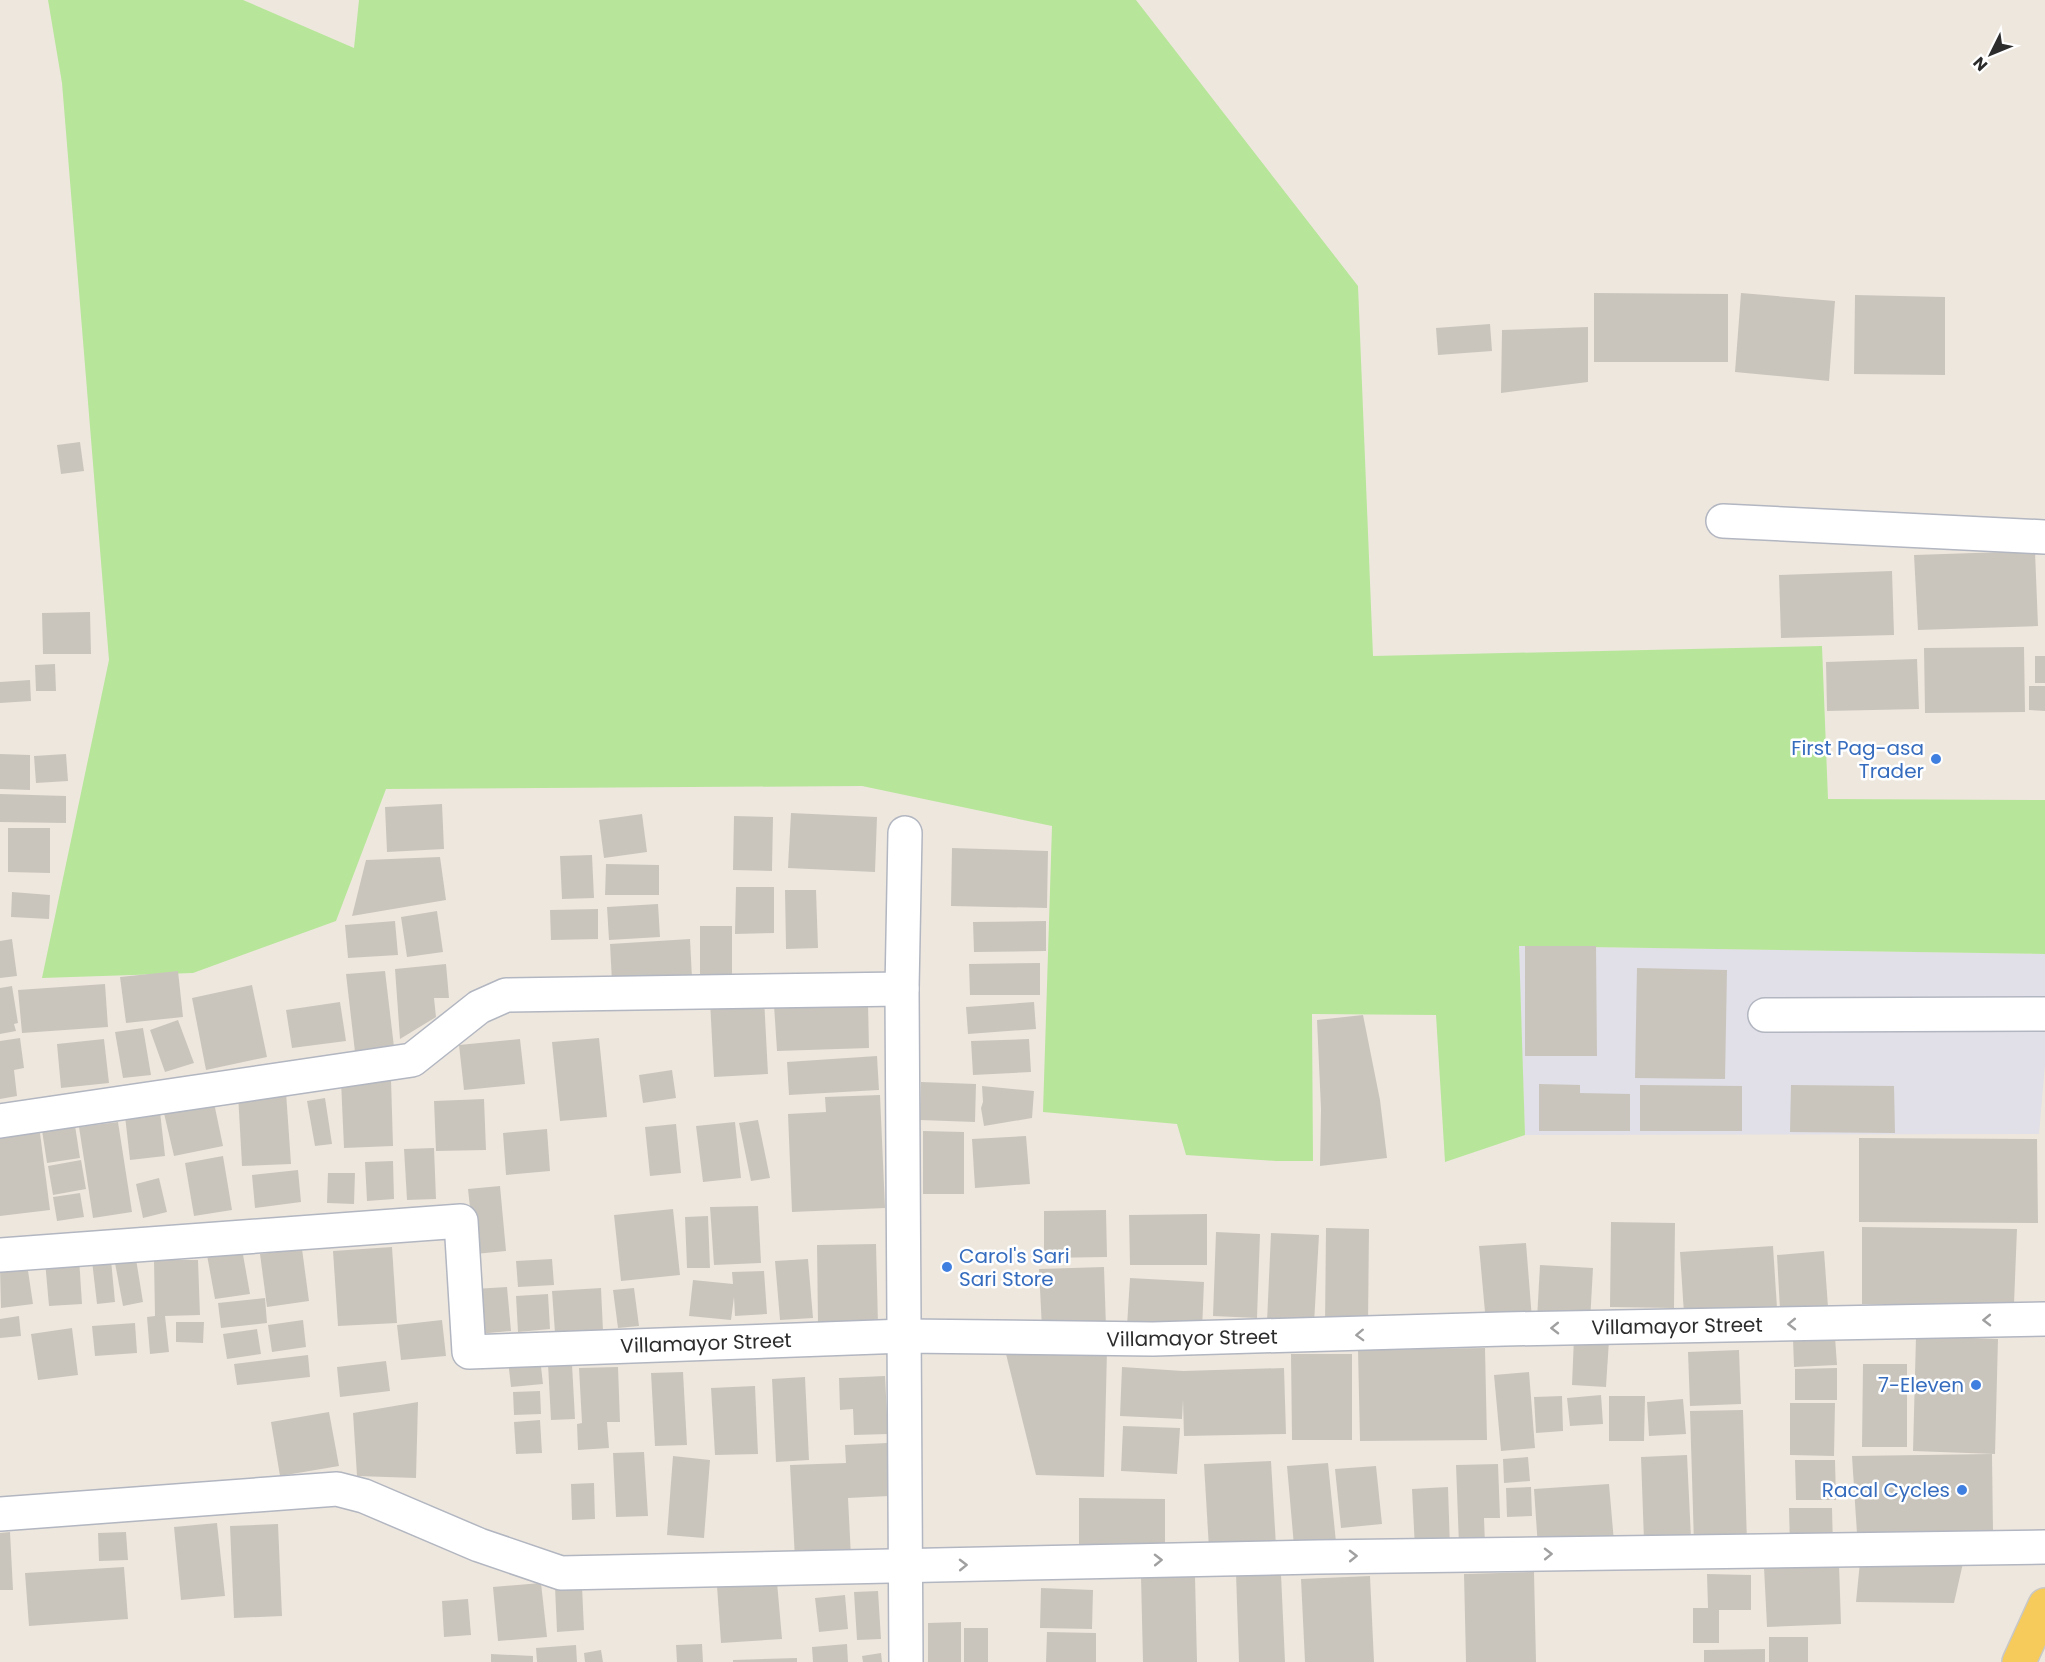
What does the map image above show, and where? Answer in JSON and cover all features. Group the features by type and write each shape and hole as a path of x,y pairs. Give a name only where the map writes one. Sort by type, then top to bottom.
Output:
{"main road":[{"path":"2019,1662 2045,1605"}],"street":[{"path":"1723,521 2045,537"},
{"path":"905,833 903,989 906,1662"},
{"path":"0,1121 412,1060 479,1007 506,995 903,989"},
{"path":"1765,1015 2045,1014"},
{"name":"Villamayor Street","path":"0,1255 461,1221 469,1352 905,1336 1153,1340 1504,1329 2045,1319"},
{"path":"0,1514 337,1489 364,1497 479,1545 561,1573 1317,1557 2045,1547"}],"shaded area":[{"path":"1518,946 2045,954 2045,1064 2039,1134 1525,1135"}],"green space":[{"path":"48,0 243,0 354,48 359,0 1136,0 1358,286 1373,656 1822,646 1828,799 2045,800 2045,954 1519,946 1525,1135 1445,1162 1436,1015 1312,1014 1313,1161 1186,1155 1177,1124 1043,1112 1052,826 862,786 386,789 336,921 193,973 42,978 109,660 62,83"}],"building":[{"path":"1594,293 1728,294 1728,362 1594,362"},
{"path":"1741,293 1835,301 1829,381 1735,372"},
{"path":"1855,295 1945,297 1945,375 1854,374"},
{"path":"1490,324 1492,351 1438,355 1436,328"},
{"path":"1588,327 1588,382 1501,393 1502,330"},
{"path":"80,442 84,471 61,474 57,445"},
{"path":"2035,551 2038,626 1918,630 1914,555"},
{"path":"1892,571 1894,635 1781,638 1779,575"},
{"path":"90,612 91,654 43,654 42,613"},
{"path":"2024,647 2025,712 1925,713 1924,648"},
{"path":"2035,656 2045,656 2045,683 2035,683"},
{"path":"1917,659 1919,709 1827,711 1826,662"},
{"path":"55,664 56,691 36,691 35,665"},
{"path":"30,680 31,701 0,703 0,682"},
{"path":"2029,686 2045,686 2045,711 2029,710"},
{"path":"0,754 30,755 30,790 0,789"},
{"path":"66,754 68,781 36,783 34,756"},
{"path":"0,794 66,796 66,823 0,822"},
{"path":"442,804 444,849 387,852 385,807"},
{"path":"791,813 877,817 875,872 788,868"},
{"path":"642,814 647,852 604,858 599,820"},
{"path":"734,816 773,817 772,871 733,870"},
{"path":"8,828 50,828 50,873 8,872"},
{"path":"952,848 1048,851 1047,908 951,906"},
{"path":"592,855 594,898 562,899 560,856"},
{"path":"440,857 446,900 352,916 366,860"},
{"path":"606,864 659,865 659,895 605,895"},
{"path":"736,887 774,887 774,933 735,934"},
{"path":"785,890 816,890 818,948 786,949"},
{"path":"12,892 50,895 49,919 11,917"},
{"path":"658,904 660,937 609,940 607,907"},
{"path":"598,909 598,939 551,940 550,910"},
{"path":"437,911 443,952 407,957 401,917"},
{"path":"395,921 398,955 348,958 345,925"},
{"path":"1046,921 1046,951 974,952 973,922"},
{"path":"700,926 732,926 732,980 700,980"},
{"path":"12,939 17,976 0,978 0,941"},
{"path":"690,939 692,978 612,982 610,944"},
{"path":"1525,946 1596,946 1597,1056 1525,1056"},
{"path":"1040,963 1040,995 970,995 969,964"},
{"path":"446,964 449,998 434,998 436,1017 400,1039 395,969"},
{"path":"1637,968 1727,970 1725,1079 1635,1078"},
{"path":"178,971 183,1017 126,1023 120,977"},
{"path":"385,971 394,1047 355,1052 346,974"},
{"path":"105,984 108,1027 22,1033 18,990"},
{"path":"252,985 267,1057 206,1070 192,998"},
{"path":"12,986 18,1023 14,1024 16,1031 0,1034 0,988"},
{"path":"764,998 768,1074 714,1077 710,1001"},
{"path":"340,1002 346,1041 292,1048 286,1010"},
{"path":"868,1002 869,1048 777,1051 774,1005"},
{"path":"1034,1002 1036,1029 968,1034 966,1007"},
{"path":"1363,1015 1380,1100 1387,1158 1320,1166 1321,1109 1317,1020"},
{"path":"178,1020 194,1063 165,1072 150,1030"},
{"path":"143,1028 151,1075 123,1078 115,1032"},
{"path":"20,1038 24,1068 14,1070 17,1096 0,1099 0,1041"},
{"path":"599,1038 607,1117 560,1121 552,1042"},
{"path":"104,1039 109,1083 61,1088 57,1044"},
{"path":"520,1039 525,1084 464,1090 459,1045"},
{"path":"1029,1039 1031,1072 973,1075 971,1041"},
{"path":"877,1056 879,1090 789,1095 787,1062"},
{"path":"672,1070 676,1098 643,1103 639,1075"},
{"path":"391,1079 393,1146 344,1148 341,1081"},
{"path":"921,1082 976,1084 975,1122 920,1120"},
{"path":"1539,1084 1580,1085 1580,1093 1630,1094 1630,1131 1539,1131"},
{"path":"1640,1085 1742,1086 1742,1131 1640,1131"},
{"path":"1791,1085 1894,1086 1895,1133 1790,1132"},
{"path":"982,1086 1034,1091 1032,1118 984,1126 981,1108"},
{"path":"286,1092 291,1164 242,1166 238,1094"},
{"path":"880,1095 885,1208 792,1212 788,1114 826,1112 825,1097"},
{"path":"213,1098 223,1146 174,1156 163,1109"},
{"path":"325,1098 332,1144 315,1146 307,1101"},
{"path":"484,1099 486,1150 436,1151 434,1101"},
{"path":"159,1103 165,1156 130,1160 124,1107"},
{"path":"74,1119 80,1158 47,1163 41,1124"},
{"path":"758,1120 770,1178 751,1181 739,1123"},
{"path":"118,1122 132,1212 93,1218 79,1127"},
{"path":"735,1122 741,1178 703,1182 696,1126"},
{"path":"676,1124 681,1173 650,1176 645,1127"},
{"path":"547,1129 550,1171 506,1175 503,1133"},
{"path":"923,1131 964,1132 964,1194 923,1194"},
{"path":"40,1133 50,1210 0,1216 0,1137"},
{"path":"1026,1136 1030,1184 975,1188 972,1139"},
{"path":"1859,1138 2037,1139 2038,1223 1859,1222"},
{"path":"434,1148 436,1199 407,1200 404,1149"},
{"path":"223,1156 232,1210 194,1216 185,1163"},
{"path":"81,1160 86,1189 53,1195 48,1166"},
{"path":"393,1161 394,1199 367,1201 365,1162"},
{"path":"298,1170 301,1202 255,1208 252,1175"},
{"path":"328,1173 355,1173 354,1204 327,1203"},
{"path":"159,1178 167,1212 143,1218 136,1184"},
{"path":"500,1186 506,1251 475,1254 468,1189"},
{"path":"80,1193 84,1217 57,1221 53,1197"},
{"path":"758,1206 761,1263 714,1265 710,1207"},
{"path":"673,1209 680,1275 621,1281 614,1215"},
{"path":"1106,1210 1107,1257 1044,1258 1044,1211"},
{"path":"1207,1214 1207,1265 1130,1265 1129,1215"},
{"path":"708,1216 710,1268 687,1268 685,1217"},
{"path":"1611,1222 1675,1223 1674,1308 1610,1307"},
{"path":"1862,1227 2017,1229 2014,1304 1862,1304"},
{"path":"1326,1228 1369,1229 1368,1325 1325,1324"},
{"path":"1216,1232 1260,1234 1257,1318 1213,1316"},
{"path":"1271,1233 1319,1235 1314,1324 1267,1322"},
{"path":"1526,1243 1532,1319 1486,1323 1479,1246"},
{"path":"876,1244 878,1324 818,1325 817,1245"},
{"path":"1773,1246 1777,1308 1684,1314 1680,1252"},
{"path":"392,1247 397,1323 338,1326 333,1251"},
{"path":"242,1249 250,1294 215,1299 207,1255"},
{"path":"302,1249 309,1301 267,1307 260,1254"},
{"path":"1824,1251 1828,1307 1780,1310 1777,1255"},
{"path":"79,1258 82,1304 49,1306 45,1261"},
{"path":"136,1259 143,1302 123,1306 115,1263"},
{"path":"552,1259 554,1285 518,1287 516,1261"},
{"path":"808,1259 813,1318 780,1320 775,1261"},
{"path":"111,1260 115,1302 97,1304 92,1261"},
{"path":"154,1260 198,1260 200,1315 165,1316 169,1352 150,1354 147,1317 155,1316"},
{"path":"27,1264 33,1304 1,1308 0,1268"},
{"path":"1540,1265 1593,1268 1590,1322 1537,1319"},
{"path":"1104,1267 1106,1327 1042,1329 1039,1269"},
{"path":"764,1271 767,1314 735,1316 734,1297 731,1320 689,1316 693,1280 733,1284 732,1272"},
{"path":"1130,1278 1204,1282 1202,1331 1127,1326"},
{"path":"507,1287 511,1331 478,1334 474,1289"},
{"path":"601,1288 603,1331 555,1333 552,1291"},
{"path":"634,1288 639,1326 618,1328 613,1290"},
{"path":"548,1294 550,1329 518,1332 516,1296"},
{"path":"265,1298 267,1323 221,1328 218,1303"},
{"path":"19,1316 21,1336 0,1338 0,1319"},
{"path":"303,1320 306,1347 272,1352 268,1325"},
{"path":"442,1320 446,1356 401,1360 397,1325"},
{"path":"176,1322 204,1322 203,1343 176,1342"},
{"path":"135,1323 137,1353 95,1356 92,1326"},
{"path":"72,1328 78,1375 38,1380 31,1334"},
{"path":"257,1329 261,1354 227,1359 223,1334"},
{"path":"1916,1336 1998,1339 1995,1454 1913,1451"},
{"path":"1574,1337 1609,1340 1606,1387 1572,1385"},
{"path":"1835,1337 1837,1365 1794,1367 1793,1339"},
{"path":"1004,1346 1107,1350 1104,1477 1036,1475"},
{"path":"1485,1348 1487,1440 1360,1441 1358,1350"},
{"path":"1739,1350 1741,1404 1690,1406 1688,1352"},
{"path":"1291,1354 1352,1354 1352,1440 1292,1440"},
{"path":"308,1355 310,1377 237,1385 234,1364"},
{"path":"540,1358 543,1384 511,1387 508,1360"},
{"path":"386,1361 390,1391 340,1397 337,1367"},
{"path":"548,1364 572,1364 575,1419 551,1420"},
{"path":"1863,1364 1907,1364 1907,1447 1862,1447"},
{"path":"618,1367 620,1422 607,1422 609,1448 578,1450 577,1424 582,1423 579,1368"},
{"path":"1122,1367 1183,1371 1284,1368 1286,1434 1184,1436 1183,1400 1182,1419 1120,1416"},
{"path":"1837,1368 1837,1400 1795,1400 1795,1369"},
{"path":"683,1372 687,1445 655,1446 651,1373"},
{"path":"1529,1372 1535,1448 1501,1451 1494,1375"},
{"path":"885,1376 888,1434 854,1435 853,1409 840,1410 839,1378"},
{"path":"805,1377 809,1460 776,1462 772,1379"},
{"path":"755,1386 758,1454 715,1455 711,1388"},
{"path":"540,1391 541,1414 514,1415 513,1392"},
{"path":"1601,1395 1603,1424 1570,1426 1567,1398"},
{"path":"1562,1396 1563,1431 1536,1433 1534,1397"},
{"path":"1609,1396 1645,1396 1644,1441 1609,1441"},
{"path":"1683,1399 1686,1434 1649,1436 1647,1402"},
{"path":"418,1402 416,1478 357,1476 353,1413"},
{"path":"1790,1403 1835,1403 1834,1456 1790,1455"},
{"path":"1743,1410 1747,1543 1694,1544 1690,1411"},
{"path":"329,1412 339,1466 280,1476 271,1422"},
{"path":"540,1420 542,1453 516,1454 514,1422"},
{"path":"1123,1426 1180,1428 1177,1474 1121,1471"},
{"path":"887,1443 889,1496 848,1498 851,1557 795,1559 790,1465 846,1463 845,1445"},
{"path":"644,1452 648,1516 616,1517 613,1453"},
{"path":"1992,1454 1993,1531 1857,1534 1852,1456"},
{"path":"1687,1455 1691,1538 1644,1541 1641,1457"},
{"path":"673,1456 710,1460 704,1538 667,1535"},
{"path":"1528,1457 1530,1481 1504,1483 1503,1459"},
{"path":"1795,1460 1835,1460 1836,1500 1796,1500"},
{"path":"1271,1461 1276,1546 1209,1549 1204,1464"},
{"path":"1328,1463 1336,1542 1294,1546 1287,1466"},
{"path":"1498,1464 1500,1518 1484,1518 1485,1544 1459,1545 1456,1465"},
{"path":"1376,1466 1382,1524 1341,1528 1335,1469"},
{"path":"594,1483 595,1519 572,1520 571,1484"},
{"path":"1609,1484 1614,1542 1538,1548 1534,1489"},
{"path":"1448,1487 1450,1548 1415,1549 1412,1489"},
{"path":"1531,1487 1532,1516 1507,1517 1506,1488"},
{"path":"1079,1498 1165,1499 1165,1545 1079,1544"},
{"path":"1789,1508 1832,1508 1833,1547 1790,1548"},
{"path":"217,1523 225,1596 181,1600 174,1527"},
{"path":"278,1524 282,1616 234,1618 230,1526"},
{"path":"10,1532 13,1590 0,1590 0,1533"},
{"path":"126,1532 128,1560 99,1561 98,1533"},
{"path":"1860,1562 1963,1563 1954,1603 1856,1602"},
{"path":"1839,1564 1841,1624 1767,1627 1764,1567"},
{"path":"124,1567 128,1619 29,1626 25,1573"},
{"path":"1534,1572 1536,1662 1466,1662 1464,1574"},
{"path":"1236,1573 1281,1574 1285,1662 1239,1662"},
{"path":"1707,1574 1751,1575 1751,1610 1719,1610 1719,1643 1693,1643 1693,1608 1708,1608"},
{"path":"1195,1576 1197,1662 1143,1662 1141,1577"},
{"path":"1370,1576 1374,1662 1305,1662 1301,1579"},
{"path":"777,1582 782,1639 721,1643 717,1586"},
{"path":"541,1583 547,1637 498,1641 493,1587"},
{"path":"582,1586 584,1630 557,1632 555,1587"},
{"path":"1041,1588 1093,1590 1092,1629 1040,1628"},
{"path":"878,1591 881,1639 857,1640 854,1592"},
{"path":"845,1595 848,1629 819,1632 815,1598"},
{"path":"468,1599 471,1635 444,1637 442,1601"},
{"path":"961,1622 961,1662 928,1662 928,1623"},
{"path":"964,1628 988,1628 988,1662 964,1662"},
{"path":"1047,1632 1096,1633 1096,1662 1046,1662"},
{"path":"1769,1637 1808,1637 1808,1662 1769,1662"},
{"path":"702,1644 703,1662 677,1662 676,1645"},
{"path":"847,1644 848,1662 813,1662 812,1647"},
{"path":"576,1645 577,1662 537,1662 536,1648"},
{"path":"1765,1649 1765,1662 1704,1662 1704,1650"},
{"path":"601,1650 603,1662 585,1662 584,1653"},
{"path":"881,1653 882,1662 863,1662 862,1656"},
{"path":"491,1654 533,1656 533,1662 491,1662"},
{"path":"797,1658 797,1662 733,1662 733,1660"}],"place":[{"name":"First Pag-asa Trader","path":"1936,759"},
{"name":"Carol's Sari Sari Store","path":"947,1267"},
{"name":"7-Eleven","path":"1976,1385"},
{"name":"Racal Cycles","path":"1962,1490"}]}
